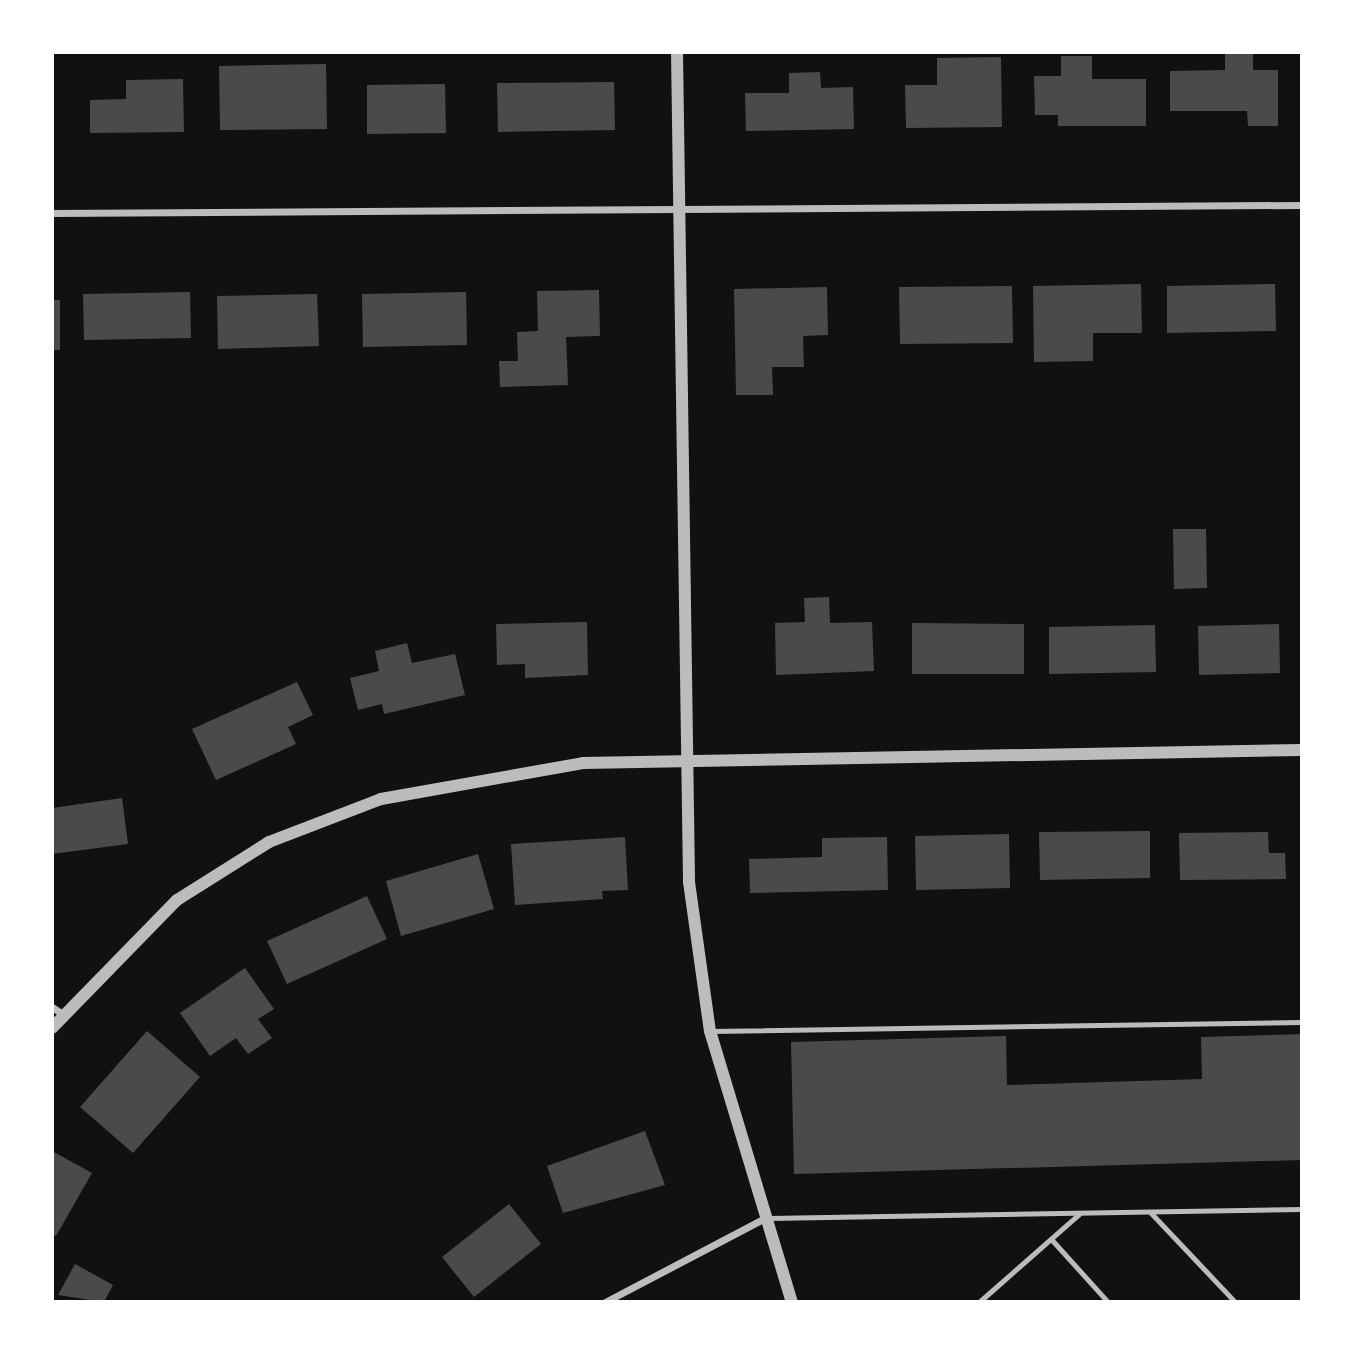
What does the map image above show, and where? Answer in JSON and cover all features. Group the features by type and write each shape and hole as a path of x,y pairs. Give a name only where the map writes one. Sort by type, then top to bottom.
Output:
{"street":[{"path":"677,52 690,882 710,1031 792,1301"},
{"path":"52,213 680,206 1301,205"},
{"path":"52,1028 177,900 269,842 382,799 485,778 688,758 1301,750"},
{"path":"52,1007 64,1015"},
{"path":"606,1301 765,1218"}],"lane":[{"path":"710,1031 1301,1022"},
{"path":"765,1218 1301,1209"},
{"path":"1150,1212 1235,1301"},
{"path":"979,1301 1080,1213"},
{"path":"1051,1239 1108,1301"}],"building":[{"path":"1225,52 1253,52 1253,70 1278,70 1278,126 1248,126 1247,111 1170,111 1170,71 1225,70"},
{"path":"1061,56 1092,56 1092,79 1146,79 1146,126 1058,126 1058,115 1035,115 1034,76 1061,76"},
{"path":"1001,57 1002,127 906,128 905,85 937,85 937,58"},
{"path":"326,64 327,129 220,130 219,66"},
{"path":"820,72 821,88 853,87 854,129 746,131 745,93 789,93 789,73"},
{"path":"183,79 184,132 90,133 90,100 126,99 126,80"},
{"path":"614,82 615,130 498,132 497,83"},
{"path":"445,84 446,133 367,134 367,85"},
{"path":"1141,284 1142,333 1093,333 1093,361 1034,362 1033,286"},
{"path":"1275,284 1276,331 1167,333 1167,286"},
{"path":"1012,286 1013,343 900,344 899,287"},
{"path":"827,287 828,335 803,336 804,367 772,367 773,395 736,395 734,289"},
{"path":"599,290 600,336 566,337 568,385 500,387 499,361 518,361 517,332 538,331 537,291"},
{"path":"190,292 191,338 84,340 83,294"},
{"path":"466,292 467,345 363,347 362,294"},
{"path":"317,294 319,346 218,349 217,296"},
{"path":"52,300 60,300 60,350 52,350"},
{"path":"1173,529 1206,529 1207,588 1174,589"},
{"path":"829,597 830,623 872,622 874,671 776,675 775,623 805,622 804,598"},
{"path":"587,622 588,675 525,678 525,664 497,665 496,624"},
{"path":"912,623 1024,624 1024,674 912,674"},
{"path":"1279,624 1280,673 1199,675 1198,626"},
{"path":"1155,625 1156,672 1049,674 1049,627"},
{"path":"407,643 412,663 455,654 465,695 384,714 382,704 358,710 350,678 379,671 375,651"},
{"path":"297,682 313,715 288,727 296,744 216,780 192,729"},
{"path":"122,798 128,844 52,854 52,808"},
{"path":"1150,831 1150,878 1040,880 1039,832"},
{"path":"1268,832 1269,853 1285,853 1286,879 1180,880 1179,833"},
{"path":"1009,834 1010,888 916,890 915,836"},
{"path":"625,837 628,890 602,891 603,899 515,905 511,844"},
{"path":"887,837 888,890 750,893 749,859 822,857 822,838"},
{"path":"478,854 494,909 401,936 386,881"},
{"path":"367,896 387,939 287,984 267,941"},
{"path":"245,968 274,1009 258,1019 272,1038 248,1054 236,1038 210,1056 180,1013"},
{"path":"147,1031 200,1077 133,1153 80,1107"},
{"path":"1302,1034 1302,1160 794,1174 791,1042 1006,1036 1007,1085 1202,1079 1201,1037"},
{"path":"645,1131 665,1185 563,1213 547,1166"},
{"path":"52,1151 92,1173 56,1236 52,1234"},
{"path":"509,1204 541,1244 474,1297 442,1257"},
{"path":"75,1264 113,1285 104,1302 58,1295"}]}
